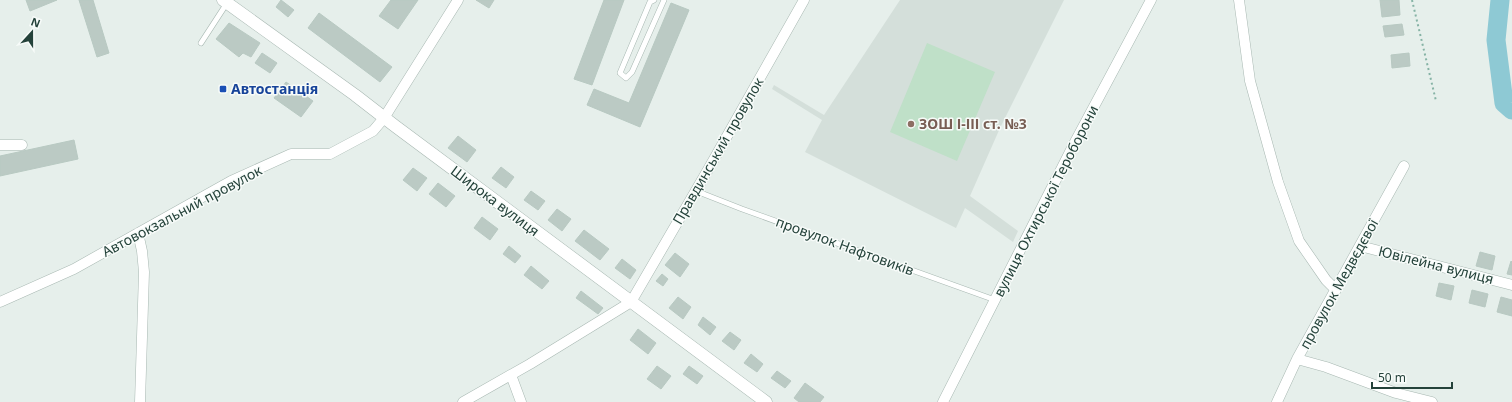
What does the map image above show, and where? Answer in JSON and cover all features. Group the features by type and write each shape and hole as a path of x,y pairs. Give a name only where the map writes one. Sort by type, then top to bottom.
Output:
{"street":[{"name":"Автовокзальний провулок","path":"0,302 74,269 231,181 291,154 330,154 373,131 384,118 458,0"},
{"name":"Правдинський провулок","path":"631,302 696,191 804,0"},
{"name":"вулиця Охтирської Тероборони","path":"943,402 1075,142 1151,0"},
{"path":"1238,0 1250,81 1278,182 1300,241 1326,280 1336,290"},
{"name":"Широка вулиця","path":"225,2 313,64 766,402"},
{"path":"0,145 22,145"},
{"name":"провулок Медвєдєвої","path":"1277,402 1297,359 1404,166"},
{"path":"138,233 144,272 140,402"},
{"name":"Ювілейна вулиця","path":"1360,246 1512,285"},
{"path":"463,402 595,325 631,302"},
{"path":"1297,359 1326,367 1396,393 1432,402"},
{"path":"510,375 521,402"}],"lane":[{"path":"654,0 650,2 620,73 626,78 632,72 664,0"},
{"path":"201,43 225,2"},
{"name":"провулок Нафтовиків","path":"696,191 742,210 995,300"}],"path":[{"path":"1412,0 1436,101"}],"shaded area":[{"name":"ЗОШ І-ІІІ ст. №3","path":"900,0 1064,0 1000,128 970,196 1018,231 1013,242 965,208 956,228 805,152 822,120 772,89 774,85 824,115"}],"green space":[{"path":"927,43 995,72 957,161 890,132"}],"building":[{"path":"26,0 57,0 30,11"},
{"path":"79,0 93,0 109,53 97,57"},
{"path":"281,0 294,10 288,17 276,7"},
{"path":"391,0 418,0 398,29 379,16"},
{"path":"476,0 494,0 489,8"},
{"path":"604,0 624,0 592,85 574,79"},
{"path":"1380,0 1399,0 1400,15 1382,17"},
{"path":"671,3 689,10 640,127 587,105 594,89 629,103"},
{"path":"319,13 392,67 380,82 308,28"},
{"path":"229,23 260,43 251,57 243,53 239,57 216,39"},
{"path":"1402,24 1404,35 1385,37 1383,26"},
{"path":"262,53 277,63 270,73 255,63"},
{"path":"1409,53 1410,66 1392,68 1391,55"},
{"path":"286,82 313,101 301,117 274,98"},
{"path":"458,136 476,150 467,162 448,148"},
{"path":"74,140 78,159 0,176 0,156"},
{"path":"501,167 514,177 506,188 492,178"},
{"path":"413,168 427,178 417,191 403,180"},
{"path":"438,183 455,196 446,207 429,194"},
{"path":"531,191 545,201 538,210 524,200"},
{"path":"557,209 571,219 562,231 548,220"},
{"path":"482,217 498,229 490,240 474,228"},
{"path":"584,230 609,249 600,260 575,241"},
{"path":"509,246 521,256 515,263 503,254"},
{"path":"1480,252 1495,256 1492,270 1476,266"},
{"path":"675,253 689,264 680,277 665,265"},
{"path":"622,259 636,270 630,279 615,268"},
{"path":"1511,261 1512,262 1512,275 1507,274"},
{"path":"531,266 549,281 542,289 524,275"},
{"path":"662,274 668,279 663,286 656,281"},
{"path":"1439,283 1454,286 1451,300 1436,296"},
{"path":"1472,290 1488,294 1485,307 1469,303"},
{"path":"581,291 603,308 598,314 576,298"},
{"path":"678,297 691,307 683,319 669,308"},
{"path":"1501,297 1512,300 1512,316 1497,312"},
{"path":"703,317 716,327 710,335 698,325"},
{"path":"638,329 656,343 648,354 630,340"},
{"path":"730,332 741,340 734,350 722,341"},
{"path":"751,354 763,364 757,372 744,363"},
{"path":"657,366 671,376 661,389 647,379"},
{"path":"689,366 703,376 697,384 683,374"},
{"path":"777,371 791,381 785,388 771,378"},
{"path":"805,383 824,397 820,402 799,402 794,398"}],"waterway":[{"path":"1500,0 1496,40 1504,103 1512,110"}],"place":[{"name":"Автостанція","path":"223,89"},
{"name":"ЗОШ І-ІІІ ст. №3","path":"911,124"}]}
